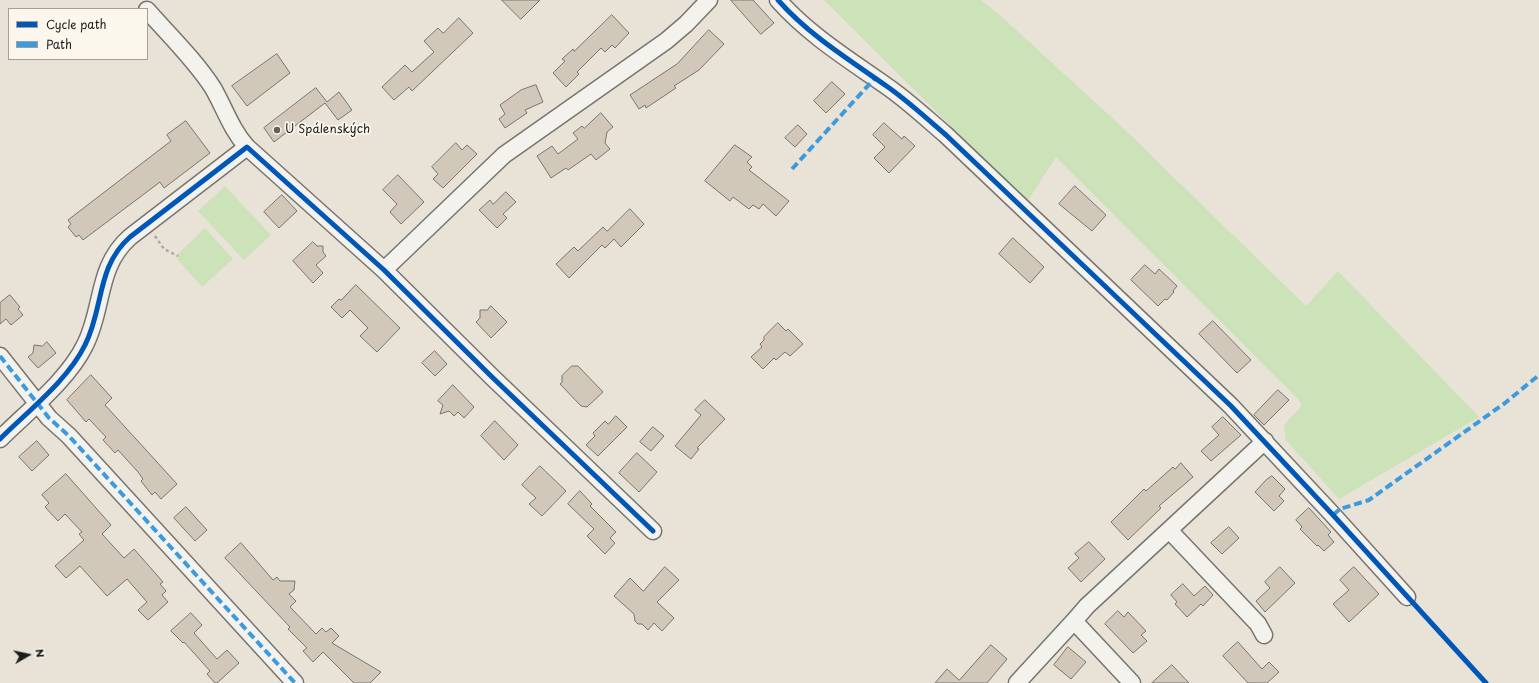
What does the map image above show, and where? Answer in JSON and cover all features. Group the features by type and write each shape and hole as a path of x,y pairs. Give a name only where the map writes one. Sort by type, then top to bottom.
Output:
{"street":[{"path":"138,0 144,8"},
{"path":"384,270 499,159 666,41 686,24 709,0"},
{"path":"778,0 789,13 812,34 899,96 940,130 1215,390 1265,441 1407,597"},
{"path":"148,12 180,47 209,83 233,129 247,147 384,270 492,377 653,531"},
{"path":"0,439 72,366 86,343 106,274 113,256 122,244 247,147"},
{"path":"0,356 49,418 69,436 295,683"},
{"path":"1017,683 1074,620 1265,441"},
{"path":"1169,530 1258,624 1264,635"},
{"path":"1074,620 1132,683"}],"path":[{"path":"147,224 163,248 178,256"}],"green space":[{"path":"824,0 981,0 1003,18 1121,126 1306,306 1338,271 1479,417 1339,499 1286,440 1284,425 1302,406 1299,400 1056,157 1027,202"},
{"path":"225,186 271,235 244,260 198,211"},
{"path":"205,228 233,259 202,287 177,259 178,254"}],"building":[{"path":"502,0 540,0 521,19"},
{"path":"731,0 753,0 774,23 761,34"},
{"path":"612,15 629,33 615,48 612,45 605,52 601,48 577,72 579,74 566,87 553,73 565,61 562,59 573,49 574,51"},
{"path":"459,18 473,33 412,91 409,87 394,100 382,87 405,65 412,72 434,52 424,41 438,28 443,33"},
{"path":"709,30 724,44 699,70 674,86 676,88 646,108 645,105 639,109 630,95 677,64"},
{"path":"277,54 290,73 247,106 232,86"},
{"path":"832,82 845,94 826,113 814,101"},
{"path":"536,85 543,102 525,110 527,113 505,128 499,119 505,114 500,105 521,90"},
{"path":"316,88 327,102 339,92 352,110 338,120 325,103 274,142 264,128"},
{"path":"601,113 613,127 607,132 605,143 610,149 596,160 591,154 568,170 566,168 551,178 537,156 552,146 558,154 578,139 573,133 582,126 584,128"},
{"path":"186,121 210,153 164,188 160,182 83,240 79,235 76,237 68,227 71,224 68,220 171,141 167,135"},
{"path":"884,123 902,139 904,136 915,146 889,173 874,158 885,147 873,135"},
{"path":"798,125 807,134 795,147 785,138"},
{"path":"456,143 462,150 467,145 477,154 443,188 433,179 438,174 432,167"},
{"path":"735,145 752,157 747,162 752,167 749,170 789,201 776,216 763,204 759,209 753,205 749,209 733,197 730,201 705,181"},
{"path":"398,175 424,202 401,224 390,212 397,204 383,190"},
{"path":"1075,186 1106,215 1092,231 1059,204"},
{"path":"506,192 516,202 503,214 507,218 497,228 479,210 490,200 493,204"},
{"path":"282,195 297,211 279,228 264,212"},
{"path":"630,209 644,224 621,247 614,239 605,248 602,245 569,278 556,264 574,247 578,251 603,227 607,231"},
{"path":"1013,238 1044,267 1030,283 999,254"},
{"path":"313,242 317,246 323,246 323,252 326,256 316,265 323,273 313,283 293,261"},
{"path":"1145,265 1155,274 1159,269 1177,286 1167,300 1165,299 1158,306 1131,280"},
{"path":"356,285 400,328 377,352 360,336 368,328 350,310 342,318 331,307 339,299 341,300"},
{"path":"10,295 20,307 18,309 23,315 11,325 6,319 0,324 0,303"},
{"path":"491,306 507,322 491,338 476,322 480,318 480,310 487,310"},
{"path":"1213,321 1251,360 1237,373 1199,334"},
{"path":"778,323 786,331 788,329 803,344 790,356 785,352 776,360 774,358 763,369 751,357 762,347 760,344 764,340 764,337"},
{"path":"47,342 56,353 38,368 28,357 33,353 34,345 42,346"},
{"path":"435,351 447,364 435,376 422,363"},
{"path":"572,366 578,366 603,392 587,407 581,406 560,384 562,382 562,376"},
{"path":"91,375 112,398 105,405 177,484 161,499 155,492 152,495 141,481 143,479 138,472 118,450 115,453 103,440 106,437 89,419 86,422 67,400"},
{"path":"453,385 474,407 464,418 458,412 454,416 449,411 440,414 443,405 438,401"},
{"path":"1278,390 1289,400 1264,425 1254,415"},
{"path":"705,400 725,419 697,448 699,449 691,459 675,446 701,415 695,410"},
{"path":"616,416 627,427 598,456 586,445 595,436 593,433 605,421 608,424"},
{"path":"1223,417 1241,435 1211,461 1201,451 1219,435 1212,427"},
{"path":"495,421 518,445 504,460 481,436"},
{"path":"653,427 664,436 651,451 640,442"},
{"path":"37,441 49,455 32,471 19,457"},
{"path":"637,453 657,472 639,492 619,473"},
{"path":"1181,463 1193,477 1159,506 1161,508 1128,540 1111,522 1144,489 1146,491 1173,467 1175,469"},
{"path":"540,466 566,491 542,516 529,504 536,498 522,485"},
{"path":"66,474 111,525 102,534 124,558 134,549 163,582 160,584 166,591 162,595 168,602 148,620 138,610 147,602 127,579 107,596 80,566 66,578 55,566 84,540 79,534 82,532 65,514 58,521 45,507 49,503 42,495"},
{"path":"1272,476 1285,489 1279,496 1284,501 1274,511 1255,492"},
{"path":"580,491 592,504 590,506 616,532 610,538 615,543 605,554 587,536 594,529 568,504"},
{"path":"186,507 207,530 195,541 174,518"},
{"path":"1309,508 1331,532 1328,535 1334,542 1324,551 1300,529 1302,527 1296,520"},
{"path":"1229,527 1239,538 1222,554 1211,543"},
{"path":"1089,542 1105,559 1081,582 1068,568 1079,558 1075,554"},
{"path":"241,543 273,580 277,577 280,581 295,581 294,590 289,594 296,601 290,607 316,634 322,628 326,632 331,628 339,636 332,643 381,672 370,683 354,683 323,652 313,662 303,651 307,648 288,629 290,627 225,558"},
{"path":"665,567 679,580 657,602 674,618 662,631 654,623 648,630 642,624 638,624 635,621 634,614 614,596 630,578 643,591"},
{"path":"1280,567 1295,583 1265,612 1256,601 1270,588 1265,582"},
{"path":"1354,567 1379,594 1349,622 1333,604 1349,590 1340,580"},
{"path":"1183,584 1194,596 1205,586 1213,595 1203,606 1201,604 1187,617 1175,604 1177,602 1171,595"},
{"path":"1118,611 1124,617 1128,612 1146,631 1141,635 1147,641 1133,653 1105,624"},
{"path":"191,613 202,625 194,633 217,659 227,650 239,663 217,683 215,683 207,674 210,671 184,642 183,643 171,631"},
{"path":"1238,642 1262,669 1269,662 1279,672 1267,683 1248,683 1223,656"},
{"path":"991,645 1007,659 987,683 935,683 947,669 959,680"},
{"path":"1068,647 1086,662 1071,679 1054,665"},
{"path":"1172,665 1189,683 1152,683"}],"marked path":[{"path":"792,169 875,78"},
{"path":"0,356 49,418 69,436 295,683"},
{"path":"1333,515 1340,509 1369,500 1505,403 1539,375"}],"cycle path":[{"path":"778,0 790,13 816,35 901,97 946,135 1231,406 1333,515 1486,683"},
{"path":"0,439 58,383 78,358 91,331 102,288 111,261 119,249 130,237 247,147 384,270 492,377 653,531"}],"place":[{"name":"U Spálenských","path":"277,130"}]}
